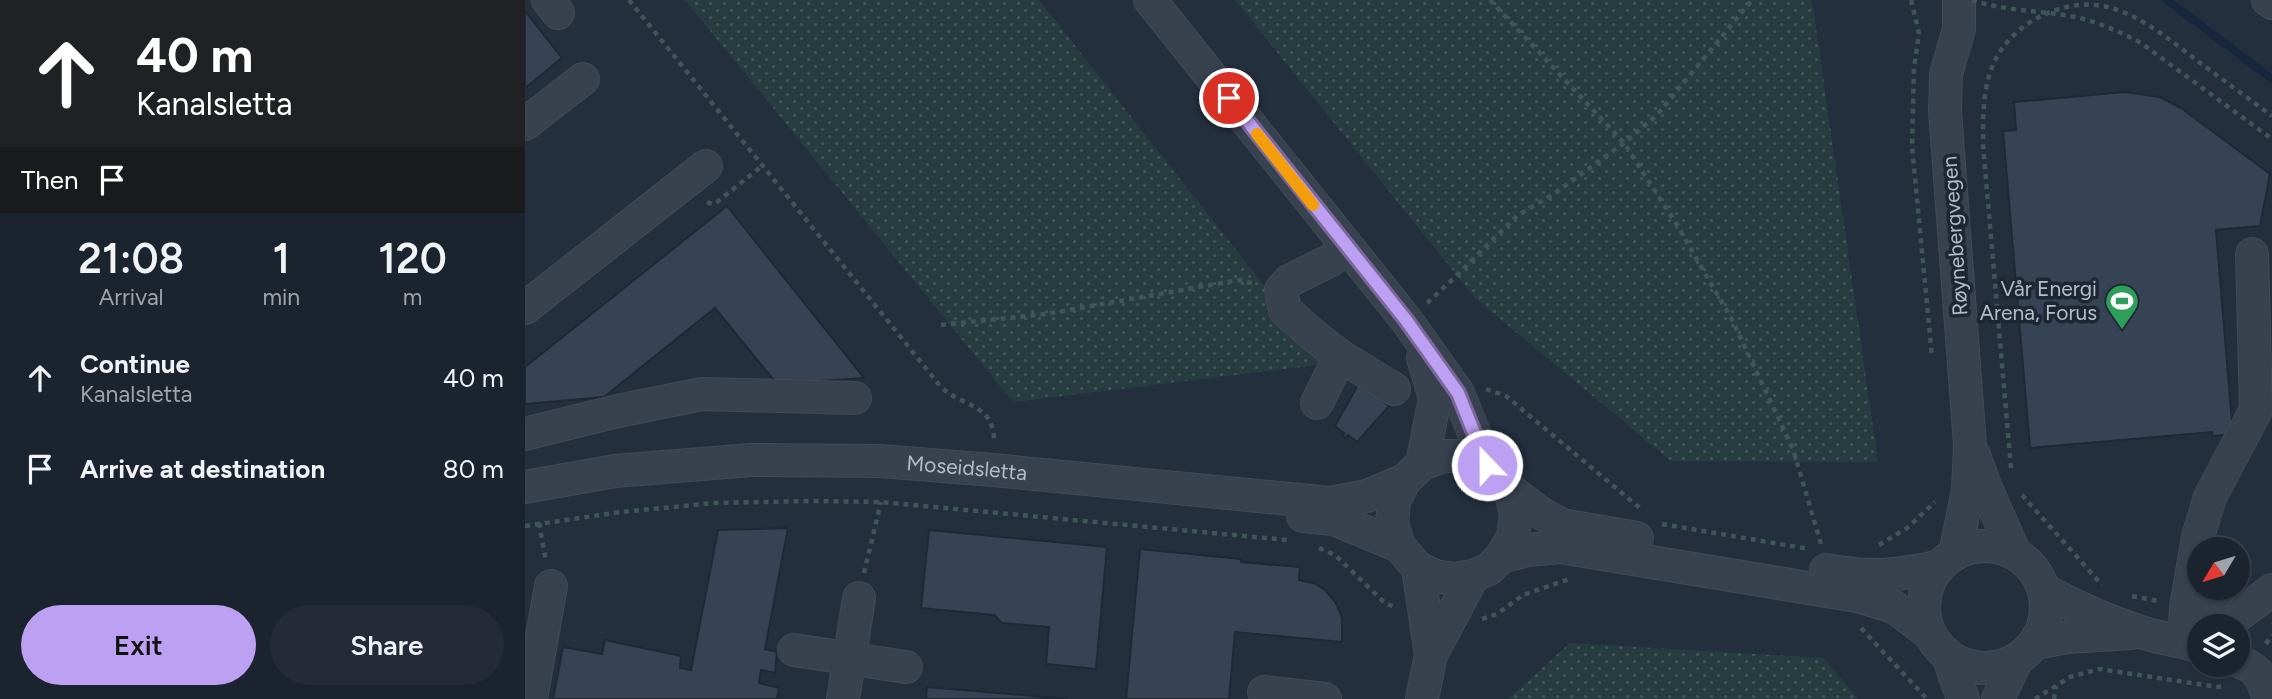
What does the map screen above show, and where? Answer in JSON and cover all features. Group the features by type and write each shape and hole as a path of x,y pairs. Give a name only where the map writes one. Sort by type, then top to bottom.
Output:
{"street":[{"path":"1150,0 1412,328 1458,393 1487,465"},
{"name":"Røynebergvegen","path":"1963,699 1925,617 1924,599 1929,583 1947,560 1968,490 1970,445 1945,111 1946,74 1959,14 1984,0"},
{"path":"525,124 583,79"},
{"path":"525,308 706,166"},
{"path":"1347,247 1331,260 1289,281 1281,290 1285,310 1340,356 1394,389"},
{"path":"2187,614 2186,607 2198,537 2210,497 2256,410 2252,254"},
{"path":"1412,328 1434,398 1414,472 1394,501 1392,524 1409,557 1431,655"},
{"path":"1317,403 1340,356"},
{"path":"525,434 702,394 855,398"},
{"name":"Røynebergvegen","path":"1970,445 2015,554 2028,563 2044,590"},
{"path":"1409,557 1435,576 1454,579 1473,576 1489,569 1501,557 1513,537 1516,513 1510,491 1500,476 1487,465 1466,456 1444,456 1414,472"},
{"name":"Moseidsletta","path":"525,487 615,471 751,460 892,462 1330,503 1367,496 1414,472"},
{"name":"Moseidsletta","path":"532,515 616,491 751,478 881,478 1334,519 1409,557"},
{"path":"1510,491 1562,525 1861,576 1900,575 1947,560 1970,548 1985,546 2015,554"},
{"path":"1501,557 1528,550 1560,547 1857,596 1894,607 1964,665 1982,668 2000,666 2026,651 2068,636 2142,633"},
{"path":"1422,699 1431,655 1473,576"},
{"path":"531,699 551,586"},
{"path":"2044,590 2076,607 2142,633 2187,643"},
{"path":"1999,699 2043,626 2046,608 2044,590"},
{"path":"2186,607 2232,620 2272,590"},
{"path":"843,699 859,598"},
{"path":"795,650 906,667"},
{"path":"2250,666 2259,673 2269,699"},
{"path":"1264,692 1325,699"}],"path":[{"path":"629,0 941,387 950,396 973,405 987,416 993,425 993,452"},
{"path":"1490,0 1624,143 1677,225 1731,318 1793,449 1823,552"},
{"path":"1412,328 1453,279 1517,216 1555,193 1624,143 1657,115 1752,0"},
{"path":"1911,0 1919,33 1913,82 1912,146 1933,368"},
{"path":"1972,0 2000,7 2078,18 2119,31 2141,43 2272,139"},
{"path":"2012,471 1983,145 1983,111 1991,66 2004,45 2038,16 2082,5 2103,6 2157,30 2272,116"},
{"path":"941,325 1046,314 1239,280 1281,290"},
{"path":"1476,389 1491,390 1506,396 1649,515"},
{"path":"2021,494 2107,591"},
{"path":"1878,545 1907,528 1936,501"},
{"path":"859,598 881,502"},
{"path":"532,515 621,512 715,503 881,502 1287,540"},
{"path":"525,526 532,515"},
{"path":"532,515 551,586"},
{"path":"1658,523 1810,549"},
{"path":"1312,546 1335,555 1385,603 1407,613"},
{"path":"1474,621 1497,614 1523,595 1579,576"},
{"path":"2120,593 2186,607"},
{"path":"1851,623 1863,628 1927,699"},
{"path":"2035,699 2070,677 2100,669 2218,687"},
{"path":"2054,699 2056,685"}],"green space":[{"path":"685,0 1039,0 1326,364 1013,402"},
{"path":"1235,0 1812,0 1878,462 1671,461 1475,298"},
{"path":"1570,643 1824,658 1858,699 1508,699"}],"building":[{"path":"525,11 562,58 525,88"},
{"name":"Vår Energi Arena, Forus","path":"2125,92 2160,97 2181,108 2270,174 2260,226 2216,230 2233,434 2213,436 2212,432 2030,448 2003,131 2016,130 2014,102"},
{"path":"727,206 864,378 777,384 715,308 604,397 525,404 525,367"},
{"path":"1359,383 1389,406 1357,442 1348,435 1345,438 1344,433 1335,426"},
{"path":"788,528 765,649 777,652 775,673 761,670 759,683 779,688 777,699 553,699 563,647 602,654 605,640 681,656 680,668 691,670 718,530"},
{"path":"929,530 1107,547 1096,669 1046,664 1049,627 1002,623 994,615 921,608"},
{"path":"1140,549 1300,567 1299,580 1316,584 1336,603 1342,618 1342,642 1235,632 1229,699 1126,699"},
{"path":"927,687 1068,699 926,699"}],"waterway":[{"path":"2167,0 2272,79"}],"slow traffic":[{"path":"1257,134 1313,205"}],"place":[{"name":"Vår Energi Arena, Forus","path":"2122,331"}],"route":[{"path":"1229,98 1406,320 1458,393 1487,465"}]}
